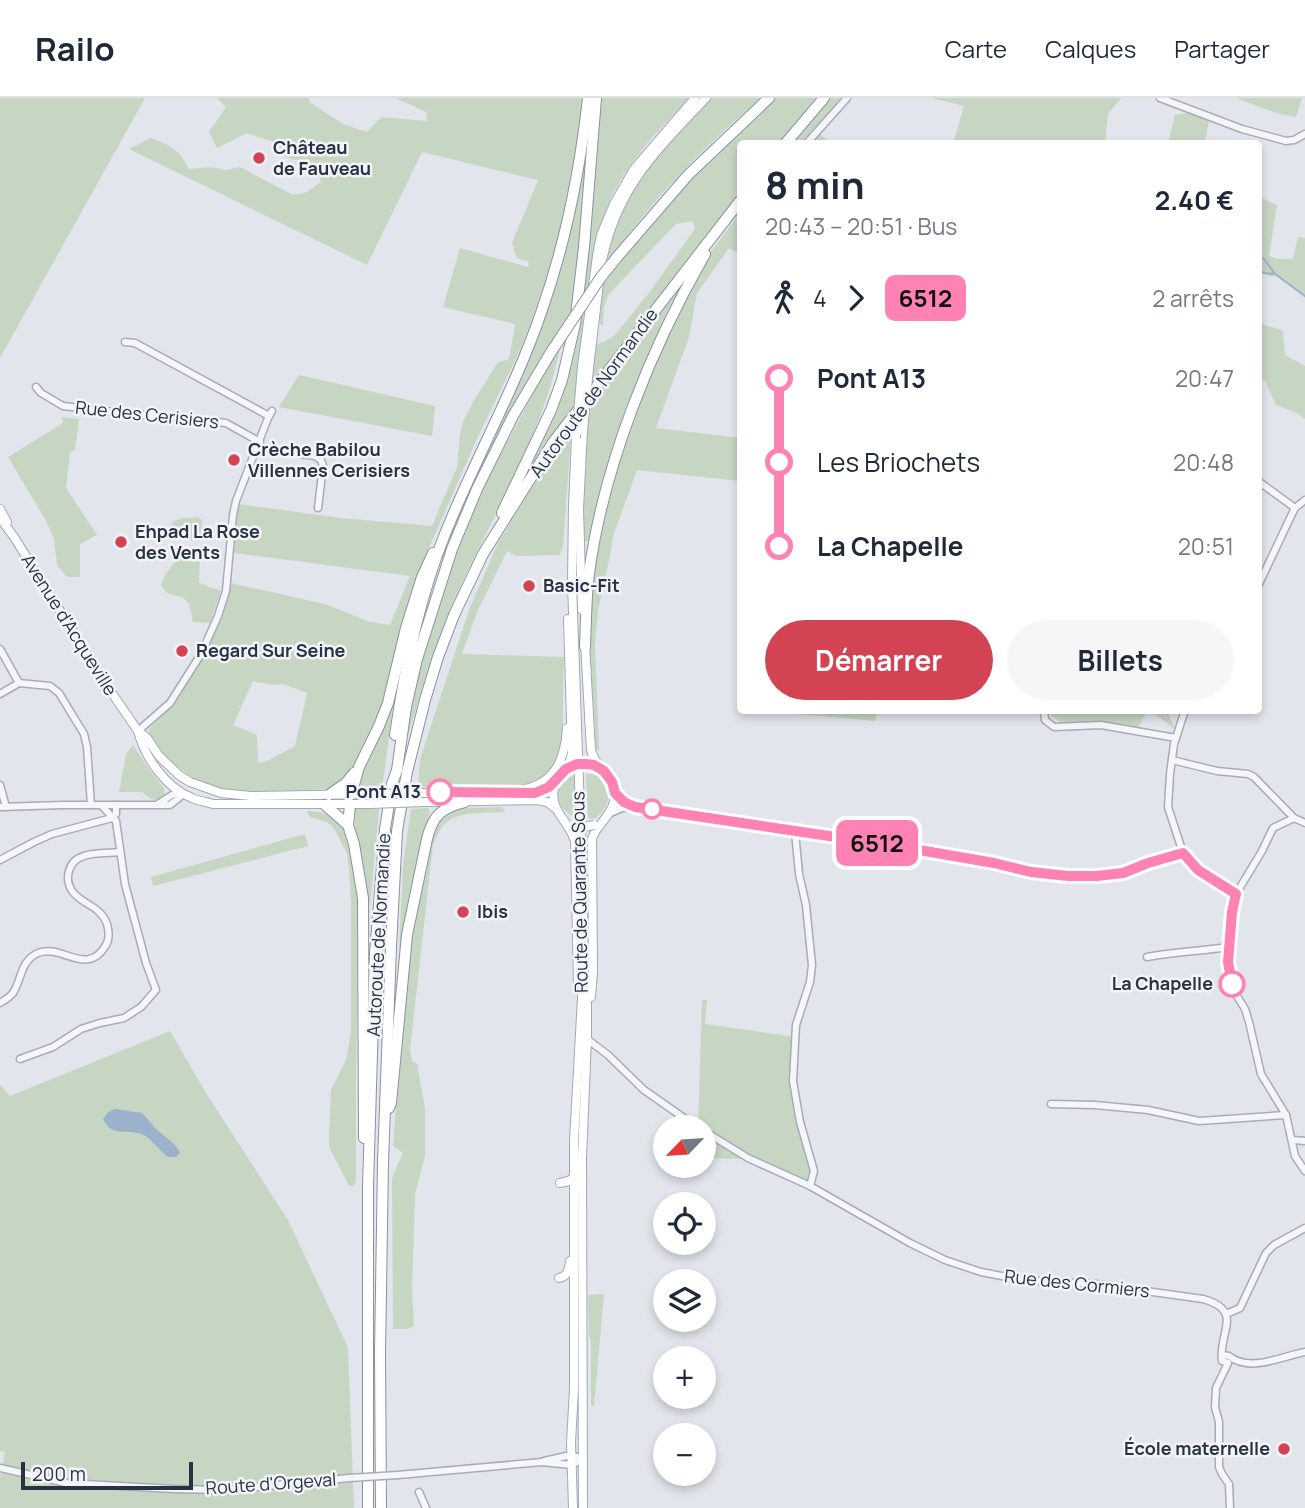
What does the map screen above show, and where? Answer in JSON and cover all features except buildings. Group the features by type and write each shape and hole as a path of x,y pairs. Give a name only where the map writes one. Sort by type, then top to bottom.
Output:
{"highway":[{"path":"392,784 390,769 399,706 427,588 444,535 542,311 563,242 574,193 588,98"},
{"path":"482,554 551,410 562,380 576,311 584,247 596,98"},
{"name":"Autoroute de Normandie","path":"368,1508 369,1186 375,954 385,830 417,659 452,549 477,489 513,416 551,352 618,256 688,175 769,98"},
{"path":"788,140 824,98"},
{"name":"Autoroute de Normandie","path":"381,1508 380,1353 384,1114 397,831 407,772 425,700 454,615 482,554 554,441 737,205"},
{"path":"585,647 586,604 592,558 603,504 626,428 662,338 689,281 720,228"},
{"path":"369,1186 363,1170 363,898 348,825 350,800 359,767 388,703 406,628 422,577 444,535"},
{"path":"348,825 327,800 359,767"},
{"path":"384,1114 391,1103 407,935 427,839 436,816 448,806 465,802"}],"main road":[{"name":"Route de Quarante Sous","path":"573,1508 571,1455 574,1388 574,1177 584,962 572,584 575,449 601,235 614,204 634,169 695,98"},
{"name":"Route de Quarante Sous","path":"583,1508 582,1158 587,1039 587,868 576,585 585,367 601,266 615,215 639,172 706,98"},
{"path":"569,768 572,753 567,538 575,449"},
{"path":"0,509 14,537"},
{"path":"579,509 580,578 591,750 595,767"},
{"name":"Avenue d'Acqueville","path":"0,518 138,731"},
{"path":"138,731 141,742 169,783 192,798 214,804 350,800 370,804 498,792 535,786 547,779 556,769 565,748 569,687"},
{"path":"138,731 159,756 183,778 221,793 327,800"},
{"path":"498,792 535,793 547,788 569,768 582,764 595,767 611,779 615,793 614,804 595,831 592,843 593,972 587,1039"},
{"path":"180,792 183,778"},
{"path":"555,808 552,793 556,780"},
{"path":"180,792 190,787 211,795 221,793"},
{"path":"350,800 371,794 465,802 540,800 555,808 569,823 575,843 579,1046"},
{"path":"569,823 581,827 594,825 606,817"},
{"path":"560,1183 574,1177"},
{"path":"559,1278 569,1271 570,1259 574,1258"}],"street":[{"path":"809,140 847,98"},
{"path":"1160,98 1242,129 1286,141 1305,134"},
{"path":"125,342 135,342 270,414 236,501 226,591 218,616 201,654 170,703 138,731"},
{"name":"Rue des Cerisiers","path":"36,387 63,406 226,423 259,445"},
{"path":"259,445 315,456 321,460 323,466 318,508"},
{"path":"1262,484 1295,509"},
{"path":"1262,578 1295,509 1305,500"},
{"path":"0,649 19,683"},
{"path":"0,694 19,683 50,687 59,694 84,734 88,747 91,805"},
{"path":"1044,714 1045,720 1054,727 1101,725 1176,738"},
{"path":"1184,714 1172,760 1168,807 1183,853 1198,870 1236,894"},
{"path":"1172,760 1217,771 1248,774 1294,818 1305,823"},
{"path":"0,785 3,807 157,805 172,794 180,792"},
{"path":"615,793 624,802 635,807"},
{"path":"20,1059 53,1048 81,1029 124,1018 141,1007 156,990 125,884 116,821 109,807"},
{"path":"109,807 116,813 114,817"},
{"path":"101,821 109,807"},
{"path":"606,817 622,808 635,807 896,846 1031,872 1068,876 1123,873 1183,853"},
{"path":"0,860 52,834 114,817"},
{"path":"1294,818 1273,828 1236,894 1228,962 1232,988 1245,1009 1261,1074 1286,1115 1298,1161 1305,1171"},
{"path":"795,832 812,965 810,982 796,1025 793,1081 798,1115 814,1171 810,1186"},
{"path":"0,1003 13,992 27,960 37,953 56,952 85,960 92,958 106,946 109,931 106,920 100,912 72,892 67,877 71,864 78,858 120,852"},
{"path":"1146,957 1228,947"},
{"path":"587,1039 644,1090 680,1115"},
{"path":"586,1054 598,1047"},
{"path":"1051,1104 1148,1110 1199,1121 1286,1115"},
{"name":"Rue des Cormiers","path":"716,1139 748,1158 810,1186 945,1260 981,1272 1023,1280 1110,1286 1203,1299 1216,1303 1226,1314"},
{"path":"1293,1140 1305,1142"},
{"path":"1305,1228 1268,1250 1240,1308 1226,1314 1228,1320 1221,1350 1222,1361 1255,1363 1305,1352"},
{"path":"1230,1508 1229,1484 1219,1467 1219,1422 1215,1410 1217,1385 1231,1362"},
{"path":"571,1455 583,1458"},
{"name":"Route d'Orgeval","path":"0,1468 66,1483 226,1490 542,1462 571,1455"},
{"path":"571,1465 583,1458"},
{"name":"Route d'Orgeval","path":"542,1462 571,1465"},
{"path":"419,1492 426,1508"}],"green space":[{"path":"0,98 145,98 0,358"},
{"path":"217,98 308,98 311,103 343,124 367,132 381,117 427,121 426,112 395,98 584,98 570,189 552,262 532,319 425,557 382,708 348,777 330,789 246,792 220,789 195,779 168,761 149,735 149,729 179,698 211,642 230,583 325,604 370,622 390,625 410,576 234,553 238,504 341,518 432,526 457,467 463,422 498,362 508,360 515,324 443,307 460,248 528,267 529,262 517,258 512,243 538,180 422,152 367,265 129,149 151,138 173,149 189,169 211,167 226,170 240,167 293,195 305,193 321,182 317,170 285,157 279,144 247,133 217,148 209,132 226,107","holes":["253,681 283,684 307,693 295,746 258,763 257,735 233,725"]},
{"path":"601,98 690,98 646,146 617,186 601,223 591,277 584,293"},
{"path":"711,98 761,98 670,184 607,263 612,239 628,198 660,153"},
{"path":"774,98 817,98 782,140 737,140 737,198 591,386 594,344 614,336 648,294 695,229 693,221 676,224 608,295 603,326 599,323 602,286 650,223"},
{"path":"831,98 849,98 817,132 827,140 796,140"},
{"path":"932,98 1121,98 1108,114 1105,140 954,140 964,106"},
{"path":"1236,98 1302,98 1296,117 1279,114"},
{"path":"1189,113 1209,120 1206,140 1169,140 1175,115"},
{"path":"586,148 589,149 580,245 570,313 505,420 464,505 445,558 441,558 462,502 523,365 580,180"},
{"path":"1262,198 1277,205 1269,256 1293,259 1298,237 1305,238 1305,298 1276,274 1272,277 1262,273"},
{"path":"737,217 737,252 729,248 697,293 689,337 656,428 737,438 737,481 637,470 613,536 598,611 595,645 599,750 596,749 587,607 606,504 616,464 648,379 677,312 704,261"},
{"path":"691,273 622,429 595,508 592,541 584,541 584,481 589,405"},
{"path":"584,313 574,407 531,469 529,467 556,410 574,349 579,319"},
{"path":"1262,324 1283,331 1285,355 1305,366 1305,419 1276,405 1262,379"},
{"path":"561,345 536,428 445,620 404,749 413,694 425,646 450,568 486,482"},
{"path":"299,375 435,406 432,436 279,407"},
{"path":"62,417 79,419 75,450 70,452 66,488 97,535 80,544 80,577 67,577 57,565 54,538 8,457 63,423"},
{"path":"571,434 563,547 560,555 517,556 507,551 478,610 462,654 564,657 561,741 555,762 541,778 514,788 418,787 420,759 469,610 497,545 534,484"},
{"path":"198,517 202,520 200,541 177,539 168,532 175,521"},
{"path":"187,554 200,556 199,583 221,591 210,623 193,622 189,604 184,598 167,593 161,585 171,567"},
{"path":"395,691 382,789 361,791 362,775 388,718"},
{"path":"799,714 876,714 875,721"},
{"path":"1050,714 1149,714 1145,715 1134,734 1092,723 1060,722"},
{"path":"1154,714 1169,714 1175,729"},
{"path":"133,745 164,788 165,794 158,800 151,799 142,792 119,792 126,754"},
{"path":"586,774 602,779 609,791 606,806 594,819 588,818"},
{"path":"566,775 576,775 577,787 573,792 575,818 564,809 558,799 559,788"},
{"path":"502,807 505,812 468,814 448,821 433,845 410,1050 412,1061 417,1064 425,1108 425,1155 415,1195 412,1290 414,1325 408,1329 393,1329 392,1178 403,1153 393,1146 408,952 433,831 444,817 459,808"},
{"path":"354,809 379,809 370,907 356,841"},
{"path":"411,809 430,810 399,951 403,865"},
{"path":"307,811 333,817 350,837 359,902 354,1186 349,1186 329,1147 331,1090 346,1060 351,1032 349,868 347,853 333,827 327,822 310,817"},
{"path":"305,834 308,846 153,886 151,877"},
{"path":"702,1000 707,1000 705,1024 796,1037 795,1071 801,1122 817,1173 812,1189 743,1159 716,1158 716,1115 698,1115"},
{"path":"170,1031 206,1093 288,1220 348,1348 354,1508 0,1508 0,1478 5,1452 0,1451 0,1085 10,1096"},
{"path":"604,1294 594,1406 591,1406 588,1295"}],"water":[{"path":"115,1109 142,1113 180,1153 176,1157 168,1157 142,1134 110,1128 103,1119 108,1112"}],"waterway":[{"path":"1262,258 1275,274 1305,296"},
{"path":"1262,272 1274,274"}],"bus line":[{"name":"6512","path":"440,792 535,793 549,787 566,769 577,764 586,764 604,771 612,782 615,793 624,802 635,807 896,846 1031,872 1068,876 1123,873 1183,853 1198,870 1236,894 1228,962 1232,984"}],"place":[{"name":"Château de Fauveau","path":"259,158"},
{"name":"Crèche Babilou Villennes Cerisiers","path":"234,460"},
{"name":"Ehpad La Rose des Vents","path":"121,542"},
{"name":"Basic-Fit","path":"529,586"},
{"name":"Regard Sur Seine","path":"182,651"},
{"name":"Pont A13","path":"440,792"},
{"name":"Ibis","path":"463,912"},
{"name":"La Chapelle","path":"1232,984"},
{"name":"École maternelle","path":"1284,1449"}]}
